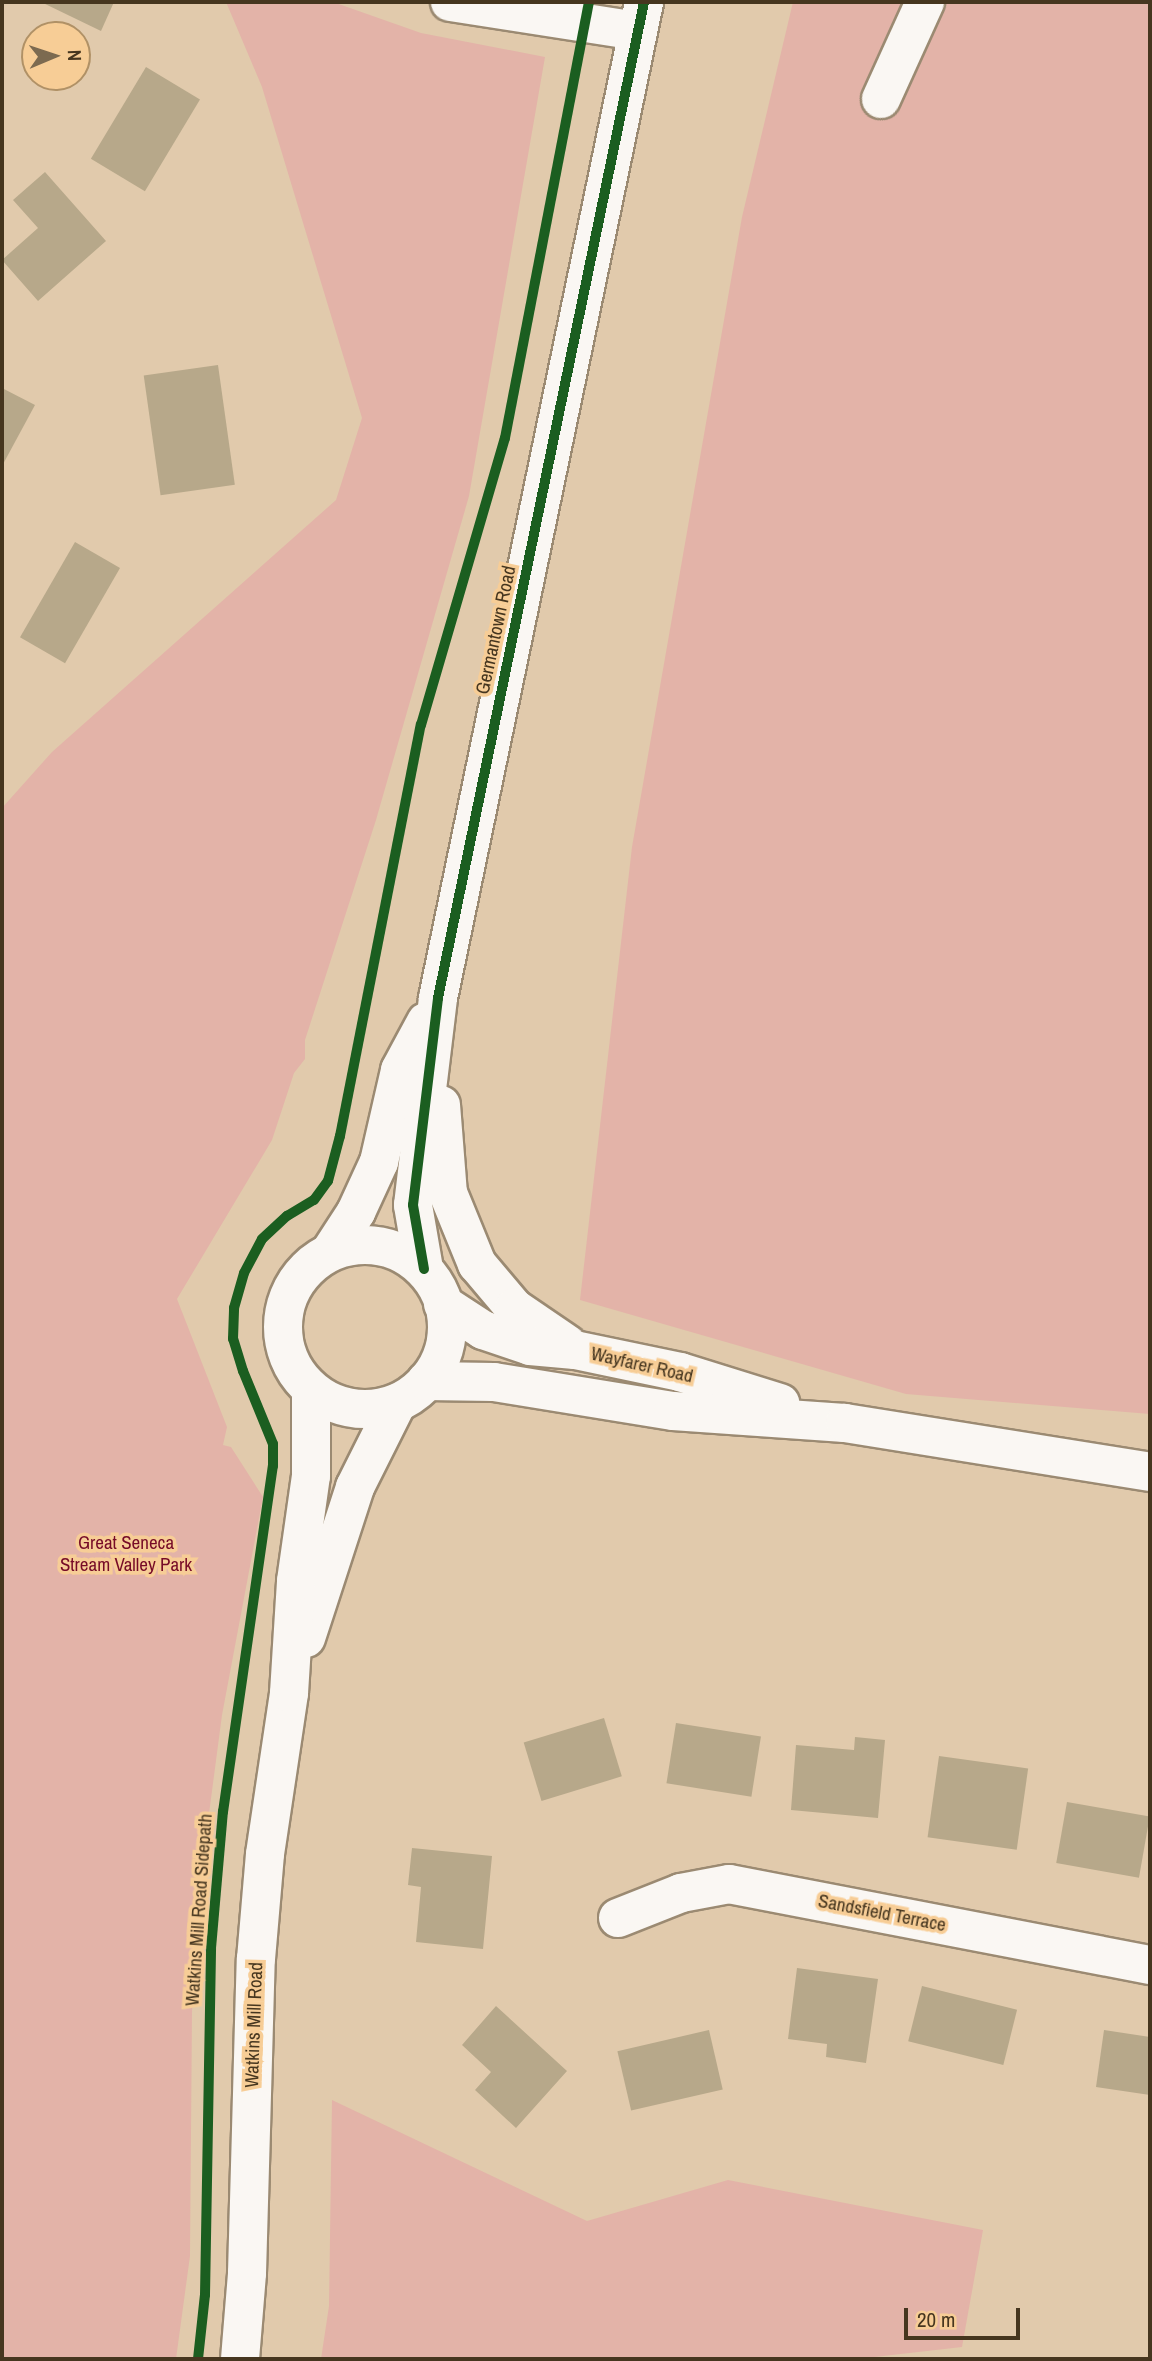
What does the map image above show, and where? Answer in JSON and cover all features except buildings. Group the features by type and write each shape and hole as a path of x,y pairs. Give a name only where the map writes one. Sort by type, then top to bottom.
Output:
{"street":[{"path":"450,2 641,16"},
{"path":"881,99 925,2"},
{"name":"Germantown Road","path":"424,1269 413,1205 439,998 641,16"},
{"path":"439,998 441,1126 448,1193 477,1264 514,1308 575,1349"},
{"name":"Germantown Road","path":"330,1251 356,1212 379,1162 401,1070 439,998"},
{"path":"356,1245 383,1246 408,1257 424,1269 436,1285 443,1304 446,1331 441,1358 411,1392 374,1409 352,1408 330,1402 311,1390 294,1369 284,1343 283,1316 291,1289 308,1267 330,1251 356,1245"},
{"name":"Wayfarer Road","path":"443,1304 484,1330 530,1346 575,1349 680,1372 845,1423"},
{"name":"Wayfarer Road","path":"411,1392 494,1382 673,1411 845,1423 1150,1472"},
{"name":"Watkins Mill Road","path":"240,2359 247,2273 256,1959 265,1854 289,1693 296,1581 311,1476 311,1390"},
{"name":"Watkins Mill Road","path":"289,1693 355,1487 411,1392"},
{"name":"Sandsfield Terrace","path":"618,1918 681,1894 729,1884 1150,1965"}],"green space":[{"name":"Great Seneca Stream Valley Park","path":"226,2 333,2 421,33 545,57 469,496 376,820 305,1040 305,1059 294,1073 272,1140 177,1299 227,1427 223,1445 231,1447 263,1497 222,1715 202,1867 192,2012 190,2256 176,2359 2,2359 2,808 52,752 336,500 362,418 262,87"},
{"path":"793,2 1150,2 1150,1414 906,1394 580,1300 632,847 742,217"},
{"path":"332,2100 587,2221 728,2180 983,2230 962,2347 857,2359 321,2359 329,2306"}],"cycle path":[{"name":"Watkins Mill Road Sidepath","path":"198,2359 205,2295 211,1948 223,1812 273,1466 273,1444 233,1339 234,1308 244,1273 262,1239 287,1216 314,1200 328,1181 340,1136 421,725 505,438 589,2"},
{"path":"424,1269 413,1205 438,998 644,2"}]}
